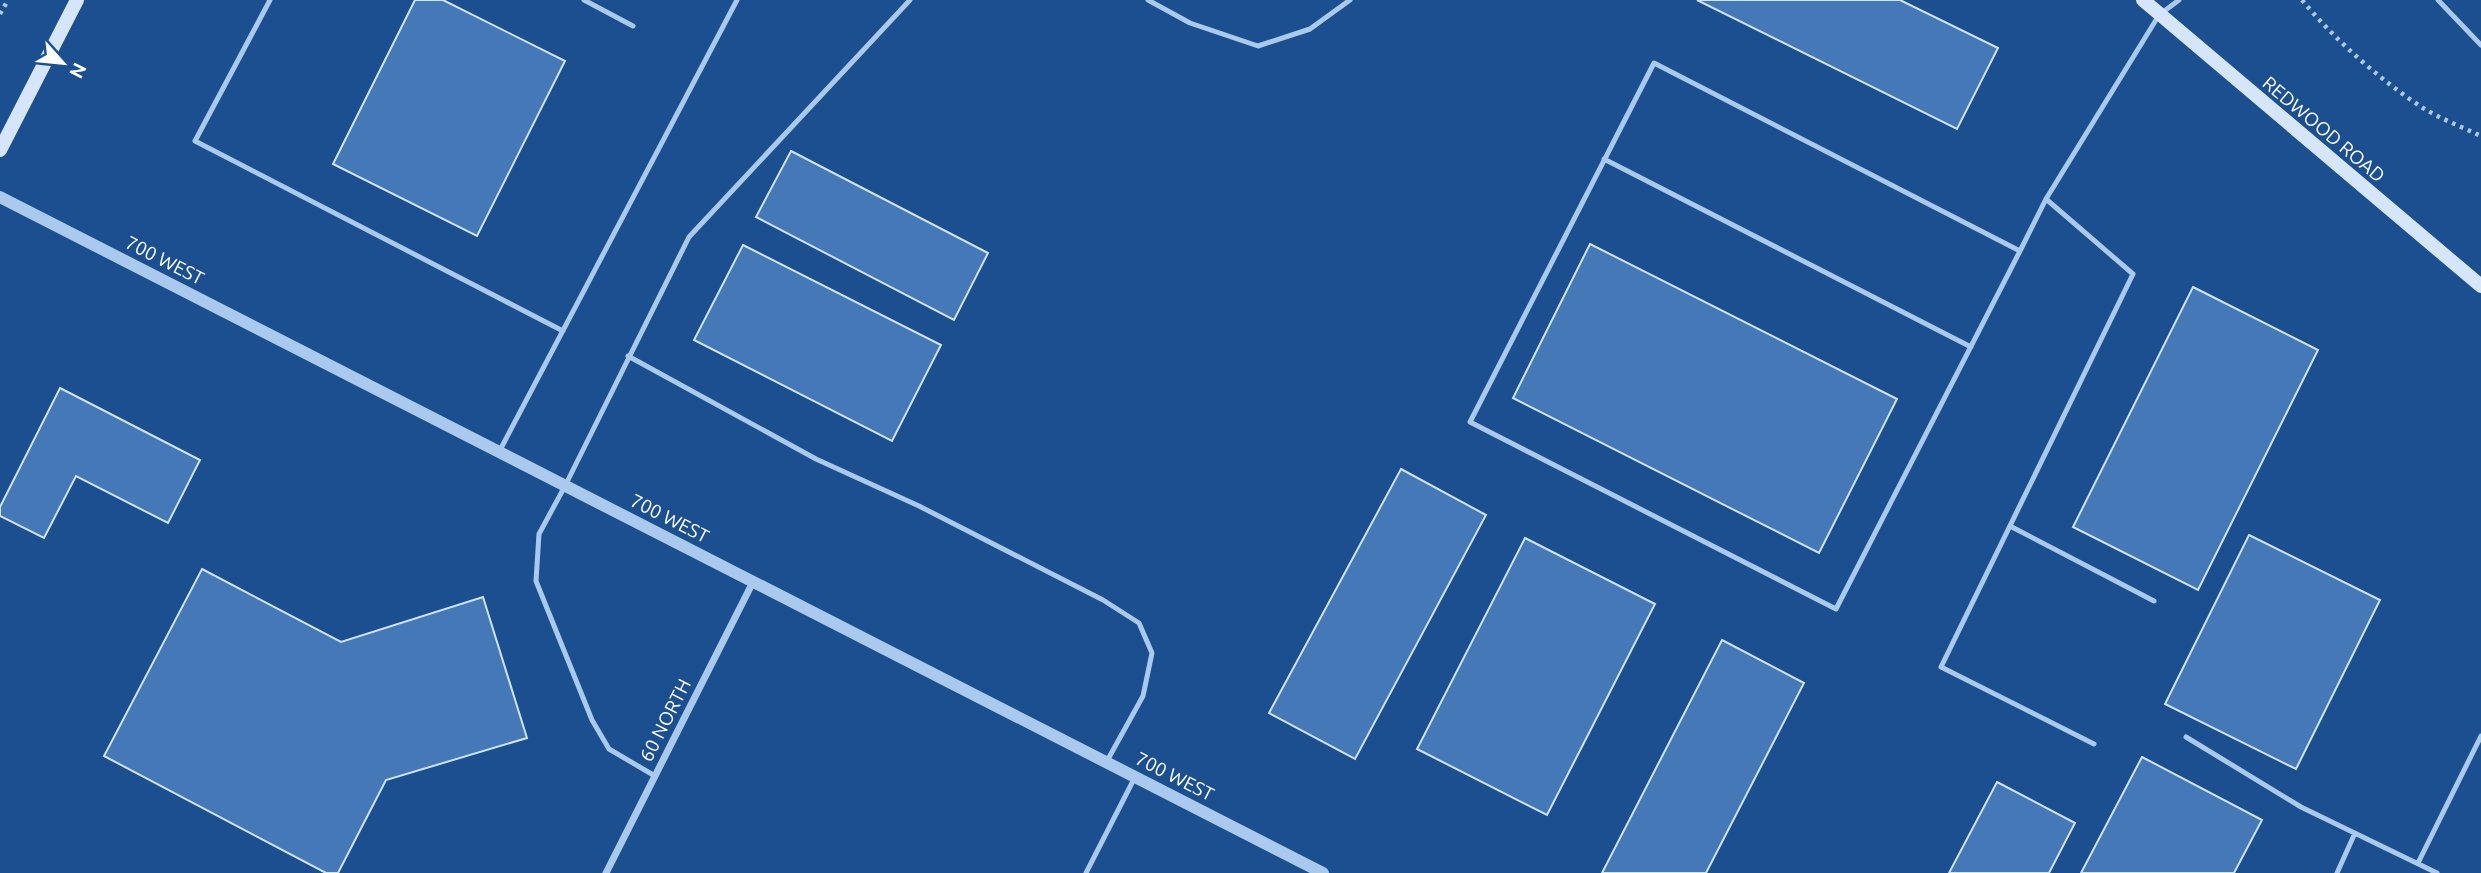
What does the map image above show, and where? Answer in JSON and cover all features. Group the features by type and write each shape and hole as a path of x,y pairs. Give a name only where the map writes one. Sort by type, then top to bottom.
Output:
{"main road":[{"path":"0,150 77,0"},
{"name":"REDWOOD ROAD","path":"2143,0 2481,286"}],"street":[{"name":"700 WEST","path":"0,197 1323,873"},
{"name":"60 NORTH","path":"606,873 753,582"}],"lane":[{"path":"271,0 195,142 563,331"},
{"path":"584,0 633,26"},
{"path":"499,452 737,0"},
{"path":"654,776 609,749 592,720 536,581 539,534 689,237 910,0"},
{"path":"1148,0 1190,23 1258,46 1310,29 1350,0"},
{"path":"2020,251 1654,63 1470,422 1836,609 2020,251 2046,198 2159,15 2179,0"},
{"path":"2438,0 2481,45"},
{"path":"1604,159 1970,347"},
{"path":"2046,198 2133,274 1941,667 2094,744"},
{"path":"628,356 816,458 919,506 1103,600 1139,623 1152,653 1143,696 1106,762"},
{"path":"2010,526 2154,601"},
{"path":"2418,863 2481,736"},
{"path":"2186,737 2301,807 2437,873"},
{"path":"1086,873 1135,777"},
{"path":"2337,873 2355,833"}],"path":[{"path":"0,14 8,0"},
{"path":"2302,0 2320,21 2382,76 2424,108 2481,136"}],"building":[{"path":"415,0 443,0 565,61 477,236 333,164"},
{"path":"1697,0 1900,0 1998,48 1957,129"},
{"path":"791,151 988,253 954,320 756,217"},
{"path":"1590,244 1897,399 1819,553 1513,398"},
{"path":"743,245 941,345 892,441 694,340"},
{"path":"2193,287 2318,350 2198,590 2073,527"},
{"path":"60,388 200,460 168,523 76,476 44,538 0,516 0,507"},
{"path":"1401,469 1486,515 1355,759 1269,713"},
{"path":"2249,535 2380,600 2296,769 2165,704"},
{"path":"1525,538 1655,604 1547,815 1417,749"},
{"path":"202,569 341,642 483,597 527,738 386,780 338,873 326,873 104,756"},
{"path":"1722,640 1804,683 1706,873 1602,873"},
{"path":"2142,757 2262,820 2234,873 2081,873"},
{"path":"1997,782 2075,823 2049,873 1949,873"}]}
